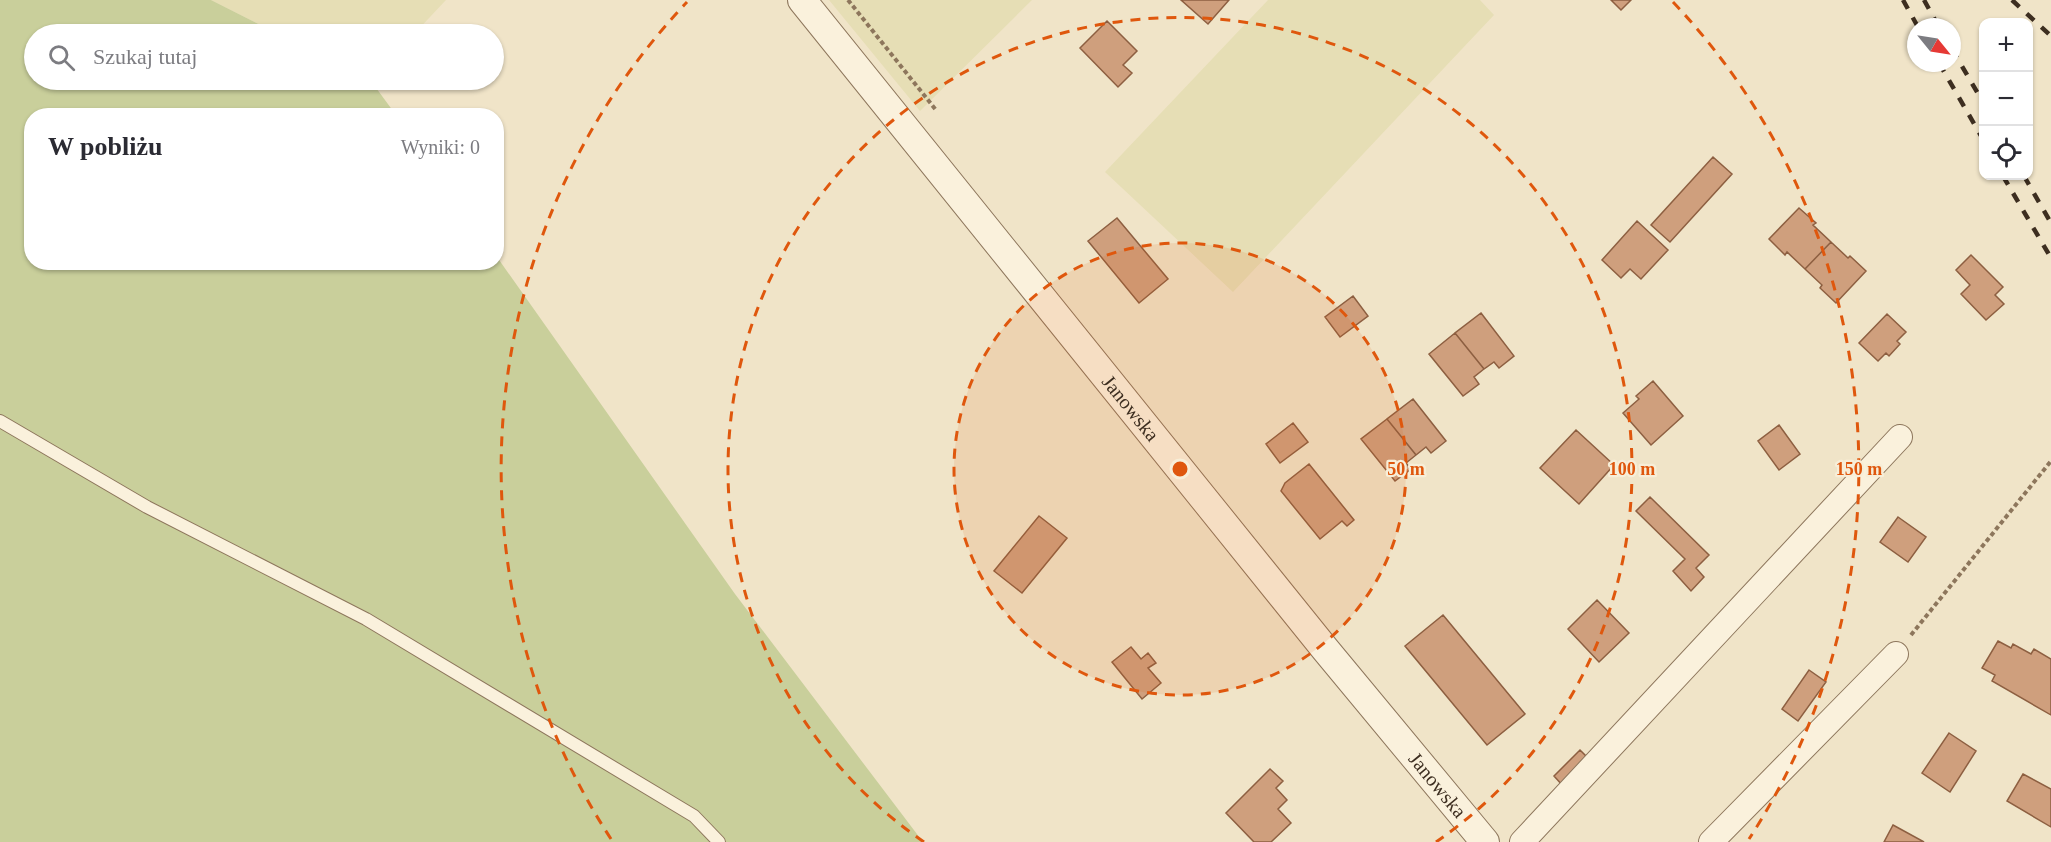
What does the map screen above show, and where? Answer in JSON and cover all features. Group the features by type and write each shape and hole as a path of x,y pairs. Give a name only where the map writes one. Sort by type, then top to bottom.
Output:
{"street":[{"name":"Janowska","path":"802,0 1324,649 1485,842"},
{"path":"1522,842 1900,437"},
{"path":"1711,842 1896,654"}],"lane":[{"path":"0,421 147,507 366,619 694,816 718,842"}],"path":[{"path":"848,0 936,110"},
{"path":"1896,654 2051,461"}],"shaded area":[{"path":"211,0 446,0 423,24 258,24"},
{"path":"829,0 1032,0 920,111"},
{"path":"1268,0 1480,0 1494,15 1233,292 1105,172"}],"green space":[{"path":"0,0 211,0 258,24 24,24 24,90 378,90 391,108 24,108 24,270 504,270 504,267 735,594 923,842 0,842"}],"building":[{"path":"1181,0 1229,0 1208,24"},
{"path":"1611,0 1631,0 1621,10"},
{"path":"1107,21 1137,51 1123,65 1132,73 1118,87 1080,48"},
{"path":"1713,157 1732,174 1670,242 1651,225"},
{"path":"1799,208 1816,223 1813,225 1831,242 1805,269 1787,252 1785,255 1769,239"},
{"path":"1117,218 1168,279 1139,303 1088,241"},
{"path":"1637,221 1668,250 1641,279 1630,269 1621,278 1602,260"},
{"path":"1831,242 1866,271 1836,303 1805,269"},
{"path":"1971,255 2003,287 1995,295 2004,304 1986,320 1961,294 1970,285 1956,270"},
{"path":"1353,296 1368,316 1340,337 1325,317"},
{"path":"1481,313 1514,356 1499,368 1494,362 1484,369 1455,333"},
{"path":"1887,314 1906,332 1897,341 1900,344 1889,356 1886,353 1878,361 1859,343"},
{"path":"1455,333 1484,369 1474,377 1479,384 1463,396 1429,354"},
{"path":"1653,381 1683,416 1651,445 1623,413 1639,399 1636,396"},
{"path":"1413,399 1446,441 1431,453 1426,447 1416,455 1387,419"},
{"path":"1387,419 1416,455 1406,463 1411,469 1395,481 1361,439"},
{"path":"1293,423 1308,442 1280,463 1266,444"},
{"path":"1779,425 1800,454 1779,470 1758,441"},
{"path":"1576,430 1614,465 1579,504 1540,468"},
{"path":"1309,464 1354,520 1347,526 1342,521 1320,539 1281,491 1285,483"},
{"path":"1650,497 1709,555 1696,568 1704,577 1691,591 1673,571 1685,559 1636,511"},
{"path":"1039,516 1067,538 1022,593 994,571"},
{"path":"1898,517 1926,537 1908,562 1880,542"},
{"path":"1597,600 1629,633 1599,662 1568,629"},
{"path":"1443,615 1525,714 1487,745 1405,646"},
{"path":"1998,641 2011,648 2013,644 2031,654 2034,649 2051,659 2051,715 1992,681 1995,675 1982,668"},
{"path":"1131,647 1141,659 1148,653 1156,663 1148,668 1161,683 1142,699 1112,662"},
{"path":"1809,670 1826,682 1798,721 1782,709"},
{"path":"1949,733 1976,751 1950,792 1922,773"},
{"path":"1580,750 1590,760 1563,786 1554,776"},
{"path":"1270,769 1283,781 1276,788 1287,800 1278,809 1291,823 1271,842 1254,842 1226,813"},
{"path":"2023,774 2051,789 2051,827 2007,801"},
{"path":"1893,825 1924,842 1884,842"}],"railway":[{"path":"1903,0 1913,18"},
{"path":"1924,0 1934,18"},
{"path":"2012,0 2051,36"},
{"path":"1961,64 1979,95"},
{"path":"1944,72 1979,132"},
{"path":"2005,180 2051,258"},
{"path":"2026,180 2051,223"}]}
